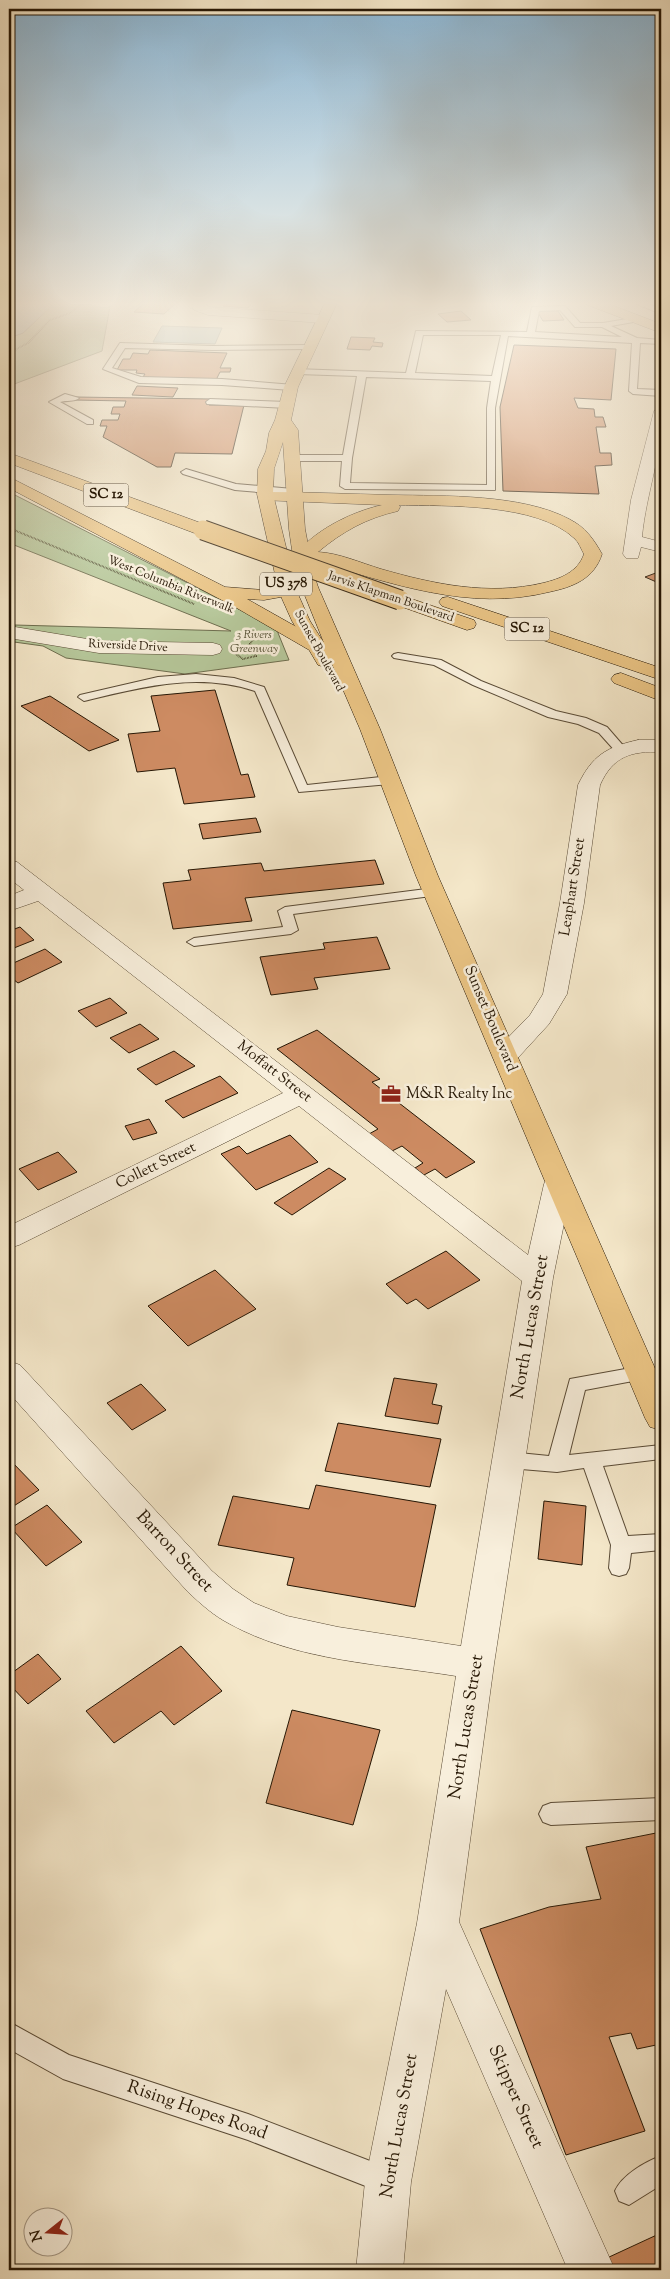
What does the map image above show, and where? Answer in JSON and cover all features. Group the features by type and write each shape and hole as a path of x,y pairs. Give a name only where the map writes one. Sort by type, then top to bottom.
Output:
{"main road":[{"name":"Sunset Boulevard","path":"286,407 266,469 266,494 288,592 301,621 318,647 346,702 370,729"},
{"name":"Sunset Boulevard","path":"285,413 290,430 293,495 302,558 310,587 370,729 434,892 506,1055 558,1184 661,1418"},
{"name":"Jarvis Klapman Boulevard","path":"9,443 201,522 320,557 661,695"},
{"name":"Jarvis Klapman Boulevard","path":"9,458 661,674"},
{"path":"9,482 84,523 210,587 318,647"},
{"path":"266,494 485,503 515,508 548,516 574,529 588,541 593,554 592,561 581,573 562,584 535,591 487,595 395,587"},
{"path":"302,558 330,532 361,515 398,506 432,501"},
{"path":"210,587 245,595 264,595 310,587"}],"street":[{"path":"661,411 648,459 633,547 661,547"},
{"name":"Riverside Drive","path":"11,628 34,637 99,647 214,649"},
{"name":"Leaphart Street","path":"506,1055 540,1019 555,994 572,903 589,785 592,776 606,758 621,750 658,746"},
{"name":"Moffatt Street","path":"9,867 538,1278"},
{"path":"9,904 41,892"},
{"name":"Collett Street","path":"9,1238 303,1094"},
{"name":"North Lucas Street","path":"379,2270 388,2182 438,1923 476,1664 538,1278 558,1184"},
{"name":"Barron Street","path":"9,1373 180,1559 197,1581 220,1600 253,1620 275,1629 308,1638 476,1664"},
{"name":"Skipper Street","path":"438,1923 592,2270"}],"lane":[{"path":"63,407 90,422"},
{"path":"247,407 285,413"},
{"path":"356,407 347,458 345,486 492,488 491,407"},
{"path":"292,458 347,458"},
{"path":"186,472 266,494"},
{"path":"398,656 437,662 477,683 552,714 582,721 602,730 621,750"},
{"path":"84,697 155,680 192,678 233,681 260,689 302,789 390,780"},
{"path":"194,942 291,930 285,911 434,892"},
{"path":"557,1464 577,1384 642,1374"},
{"path":"509,1460 557,1464 661,1452"},
{"path":"591,1460 621,1545 619,1568"},
{"path":"621,1545 661,1542"},
{"path":"551,1814 661,1809"},
{"name":"Rising Hopes Road","path":"9,2035 63,2066 248,2127 388,2182"},
{"path":"629,2191 661,2169"}],"path":[{"name":"West Columbia Riverwalk","path":"9,528 195,604"},
{"path":"214,649 234,653 243,659 256,656 250,644 258,633 255,630"}],"green space":[{"name":"3 Rivers Greenway","path":"9,492 276,628 289,660 185,674 66,658 43,646 14,642 15,625 231,631 9,543"}],"building":[{"path":"113,407 243,407 232,454 175,453 171,467 157,467 103,437 107,426 100,426 102,420 118,420 120,414 111,414"},
{"path":"500,407 578,407 594,409 595,417 603,417 606,427 596,427 600,453 611,453 612,465 595,466 599,494 503,491"},
{"path":"661,571 661,584 645,577"},
{"path":"215,690 241,775 248,774 255,797 184,804 175,768 137,772 128,734 160,731 151,696"},
{"path":"50,696 119,740 89,751 21,706"},
{"path":"256,818 261,832 203,839 199,824"},
{"path":"375,860 384,884 245,898 252,921 173,929 163,883 191,880 188,870 261,863 264,871"},
{"path":"20,927 34,940 9,950 9,931"},
{"path":"377,937 390,969 314,978 318,989 271,995 260,957 325,949 323,943"},
{"path":"45,949 62,962 18,983 9,976 9,965"},
{"path":"110,998 127,1013 96,1027 78,1011"},
{"path":"140,1024 159,1039 129,1053 110,1038"},
{"path":"317,1030 380,1079 372,1082 475,1162 446,1178 435,1169 424,1175 415,1168 423,1163 402,1146 390,1152 369,1134 378,1129 277,1049"},
{"path":"174,1051 195,1066 156,1085 137,1069"},
{"path":"220,1076 238,1093 183,1118 165,1101"},
{"path":"149,1119 157,1133 133,1140 125,1126"},
{"path":"290,1135 318,1162 256,1190 221,1154 239,1146 247,1154"},
{"path":"58,1152 77,1172 38,1190 19,1169"},
{"path":"329,1168 346,1179 292,1215 274,1203"},
{"path":"446,1251 480,1280 428,1309 416,1299 407,1304 386,1284"},
{"path":"215,1270 256,1309 188,1346 148,1306"},
{"path":"394,1378 437,1384 432,1404 442,1406 438,1424 385,1416"},
{"path":"141,1384 166,1410 132,1430 107,1403"},
{"path":"338,1423 441,1439 430,1487 325,1471"},
{"path":"11,1461 39,1490 9,1509 9,1462"},
{"path":"316,1485 436,1505 415,1607 287,1585 294,1558 218,1545 233,1496 309,1509"},
{"path":"544,1501 586,1506 582,1565 538,1559"},
{"path":"47,1505 82,1542 46,1566 11,1528"},
{"path":"181,1646 222,1691 174,1725 161,1711 114,1743 86,1711"},
{"path":"38,1654 61,1679 28,1704 9,1684 9,1675"},
{"path":"292,1710 380,1730 353,1825 266,1803"},
{"path":"661,1832 661,2044 637,2049 631,2033 609,2037 645,2131 566,2155 480,1929 549,1907 601,1899 586,1847"},
{"path":"661,2233 661,2270 613,2270 607,2258"}],"place":[{"name":"M&R Realty Inc","path":"391,1094"}]}
